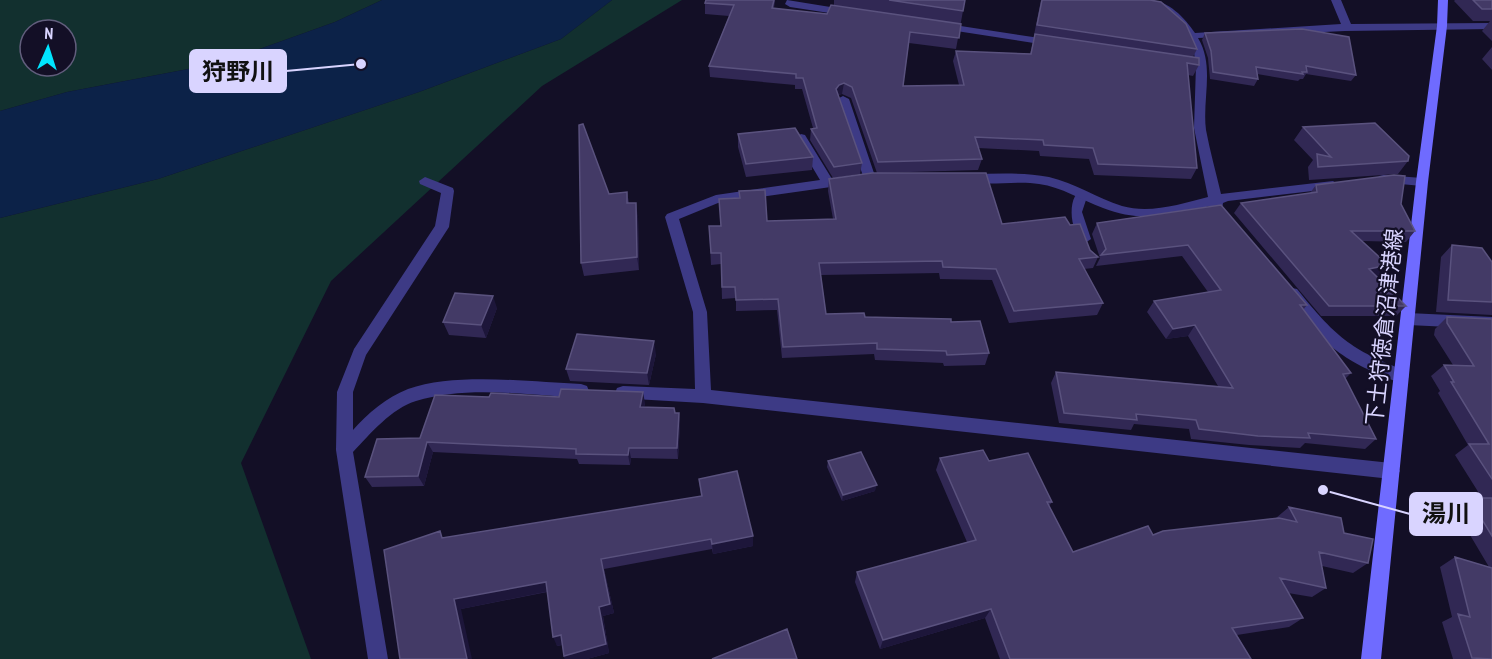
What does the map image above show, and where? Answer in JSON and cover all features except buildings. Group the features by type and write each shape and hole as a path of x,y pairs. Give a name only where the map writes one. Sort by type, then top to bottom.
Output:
{"main road":[{"name":"下土狩徳倉沼津港線","path":"1371,659 1422,182 1442,26 1443,0"}],"street":[{"path":"792,0 790,4 861,14"},
{"path":"1154,0 1184,24 1193,35 1200,128 1213,182 1214,200 1222,215"},
{"path":"1336,0 1347,26"},
{"path":"932,25 1061,44"},
{"path":"1193,35 1247,30 1347,26 1492,26"},
{"path":"703,396 700,312 672,217 716,199 828,183 875,179 843,99"},
{"path":"801,138 828,183"},
{"path":"961,178 1019,178 1042,181 1120,210 1138,213 1178,210 1214,200 1343,183"},
{"path":"1366,181 1386,179 1422,182"},
{"path":"378,659 344,450 345,392 359,353 442,227 448,190 426,181"},
{"path":"1286,287 1321,329 1347,351 1375,366 1401,376"},
{"path":"1408,319 1492,323"},
{"path":"344,450 373,419 411,395 460,386 703,396 1391,471"}],"lane":[{"path":"1082,194 1076,212 1090,251"}],"green space":[{"path":"0,0 382,0 335,22 220,63 67,92 0,111"},
{"path":"612,0 682,0 542,86 331,281 241,463 311,659 0,659 0,218 158,179 419,92 561,39"}],"water":[{"path":"382,0 612,0 561,39 419,92 158,179 0,218 0,111 67,92 220,63 335,22"}],"place":[{"name":"狩野川","path":"361,64"},
{"name":"湯川","path":"1323,490"}]}
